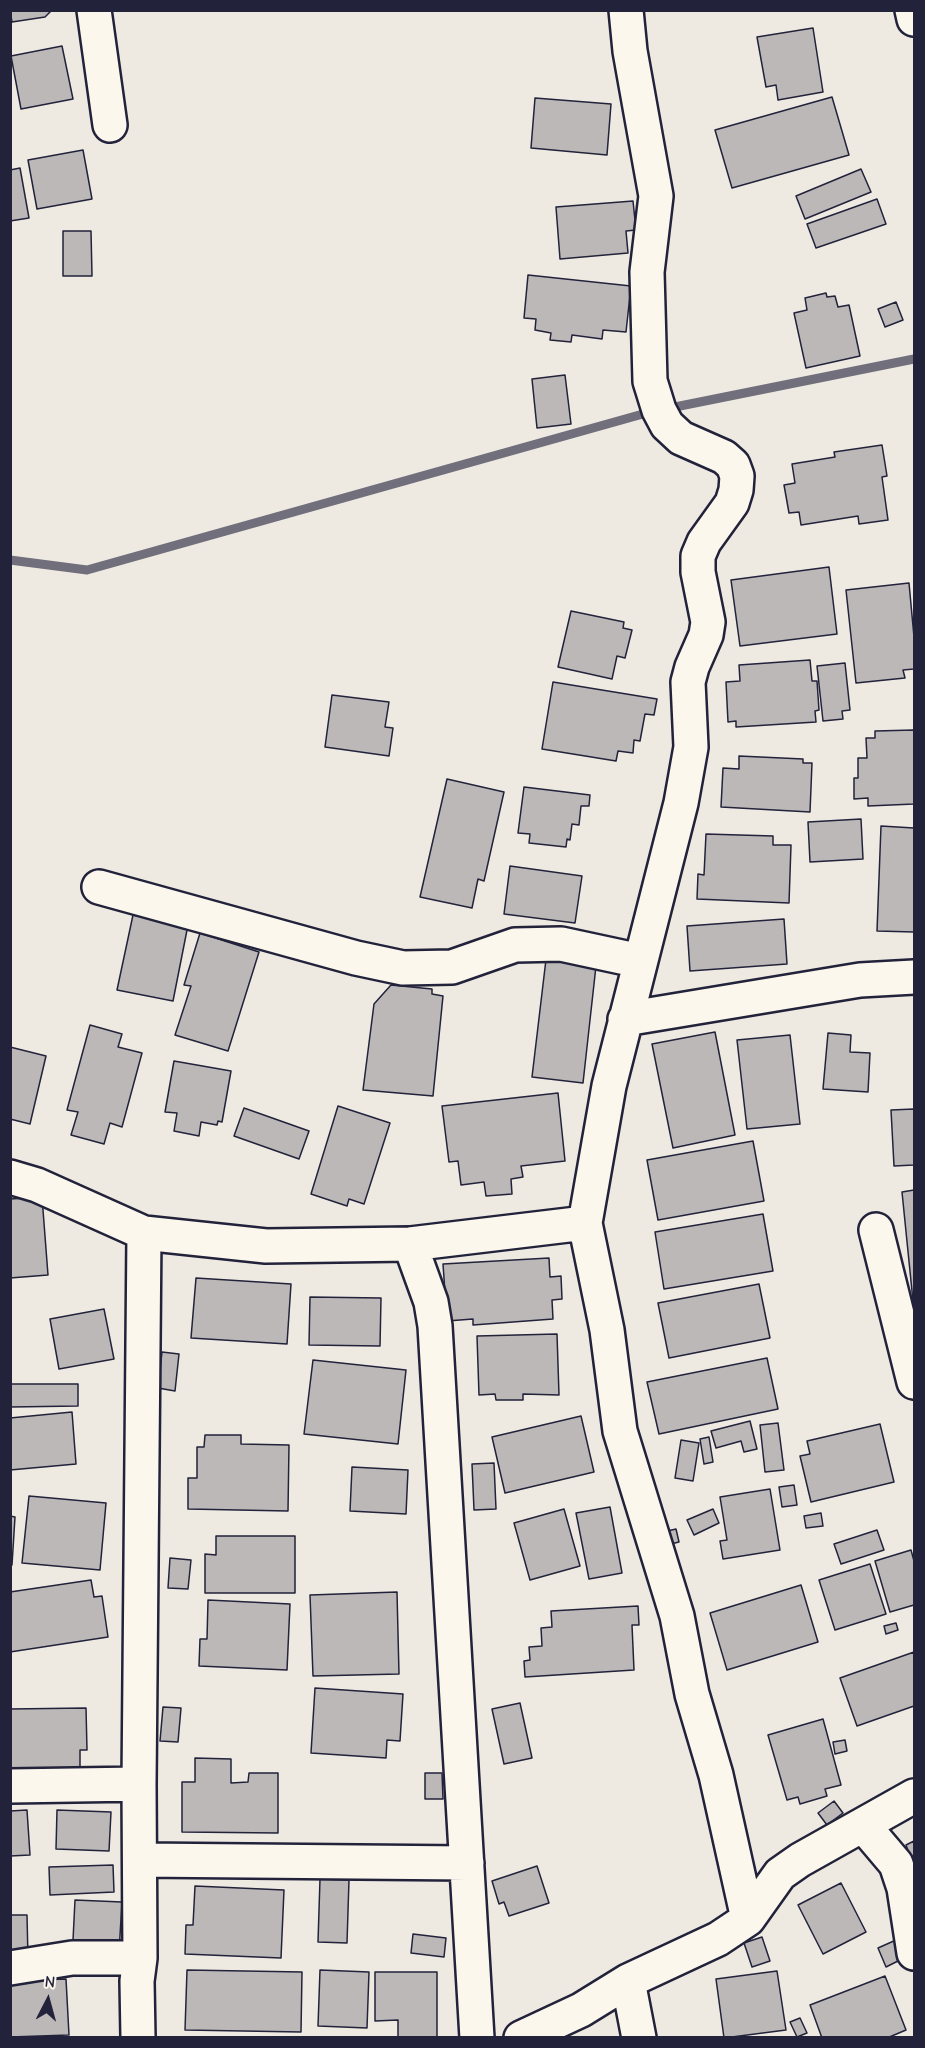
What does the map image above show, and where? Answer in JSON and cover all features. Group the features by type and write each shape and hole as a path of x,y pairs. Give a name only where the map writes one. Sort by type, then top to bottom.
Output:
{"street":[{"path":"94,10 110,125"},
{"path":"626,10 630,51 656,196 647,272 650,381 659,410 667,425 681,438 724,457 733,465 737,476 732,503 704,542 698,556 698,572 708,621 706,635 688,682 691,747 681,803 609,1086 585,1223 607,1330 620,1431 677,1616 692,1694 716,1775 748,1918"},
{"path":"912,10 915,19"},
{"path":"99,888 356,958 403,968 452,967 515,945 561,944 640,961"},
{"path":"626,1019 860,980 915,976"},
{"path":"10,1177 37,1185 144,1233 266,1246 410,1244 585,1223"},
{"path":"876,1230 915,1382"},
{"path":"138,2037 137,1981 141,1958 139,1784 144,1233"},
{"path":"410,1244 431,1302 435,1326 477,2037"},
{"path":"10,1786 139,1784"},
{"path":"521,2037 581,2010 628,1981 718,1939 748,1918 780,1874 800,1860 915,1796"},
{"path":"863,1825 896,1864 904,1888 915,1953"},
{"path":"140,1860 467,1863"},
{"path":"10,1968 72,1958 141,1958"},
{"path":"628,1981 639,2037"}],"building":[{"path":"10,10 52,10 45,17 12,22"},
{"path":"813,28 823,92 778,100 776,85 766,87 757,37"},
{"path":"62,46 73,99 21,109 11,56"},
{"path":"832,97 849,155 732,188 715,130"},
{"path":"535,98 611,104 607,155 531,148"},
{"path":"83,150 92,199 37,209 28,160"},
{"path":"20,168 29,218 10,221 10,170"},
{"path":"861,169 871,192 805,219 796,196"},
{"path":"877,199 886,224 816,248 807,224"},
{"path":"633,201 636,230 626,231 628,253 560,259 556,207"},
{"path":"63,231 91,231 92,276 63,276"},
{"path":"528,275 631,286 626,332 603,330 602,339 572,335 571,342 550,340 551,333 535,330 536,319 524,318"},
{"path":"826,293 827,297 835,296 838,307 849,305 860,356 806,368 794,313 807,310 805,298"},
{"path":"896,302 903,320 885,327 878,309"},
{"path":"565,375 571,424 537,428 532,379"},
{"path":"882,445 887,476 882,477 888,520 859,524 858,516 801,525 799,512 789,513 784,485 795,483 792,464 835,457 834,452"},
{"path":"829,567 837,634 740,646 731,580"},
{"path":"909,583 914,637 914,669 903,670 905,678 856,683 846,590"},
{"path":"571,611 624,622 623,628 632,630 625,658 617,656 612,679 558,667"},
{"path":"810,660 812,681 817,681 819,710 815,711 816,722 736,727 736,721 728,722 726,682 740,681 739,665"},
{"path":"845,663 850,710 842,711 843,719 823,721 817,666"},
{"path":"553,682 657,699 654,715 645,714 640,741 634,740 633,753 618,751 616,761 542,749"},
{"path":"332,695 389,702 385,727 393,728 389,756 325,747"},
{"path":"914,730 914,804 868,806 868,798 854,799 854,778 858,778 858,758 867,758 866,738 875,738 875,731"},
{"path":"739,756 803,759 803,763 812,763 810,812 721,807 723,768 739,769"},
{"path":"447,779 504,792 484,881 478,879 472,908 420,897"},
{"path":"524,787 590,795 589,806 581,806 579,825 572,824 570,840 567,839 566,847 529,843 530,834 518,833"},
{"path":"861,819 863,859 810,862 808,822"},
{"path":"881,826 914,828 914,932 877,931"},
{"path":"706,834 773,836 773,845 791,845 789,903 697,899 698,874 704,875"},
{"path":"510,866 582,876 575,923 504,914"},
{"path":"133,915 188,925 173,1001 117,990"},
{"path":"784,919 787,964 690,971 687,926"},
{"path":"200,933 259,952 228,1051 175,1035 191,986 184,985"},
{"path":"547,951 597,957 583,1083 532,1077"},
{"path":"391,985 432,989 432,994 443,996 433,1096 363,1090 374,1004"},
{"path":"90,1025 122,1034 118,1047 142,1053 122,1127 110,1123 104,1144 71,1135 78,1112 67,1110"},
{"path":"715,1032 735,1135 673,1148 652,1044"},
{"path":"828,1033 851,1035 850,1052 870,1053 868,1092 823,1089"},
{"path":"790,1035 800,1124 747,1129 737,1040"},
{"path":"10,1047 46,1056 30,1124 10,1119"},
{"path":"174,1061 231,1071 222,1122 218,1121 217,1125 201,1122 199,1136 174,1131 177,1113 165,1112"},
{"path":"558,1093 565,1161 521,1166 523,1177 511,1179 512,1194 486,1196 484,1182 461,1185 458,1161 449,1162 442,1106"},
{"path":"338,1106 390,1123 364,1204 349,1199 347,1206 311,1194"},
{"path":"244,1108 309,1131 299,1159 234,1136"},
{"path":"914,1109 914,1165 894,1166 891,1110"},
{"path":"753,1141 764,1201 658,1220 647,1160"},
{"path":"914,1190 914,1311 902,1192"},
{"path":"42,1197 48,1275 10,1278 10,1199"},
{"path":"763,1214 773,1271 664,1289 655,1232"},
{"path":"549,1258 550,1277 561,1276 562,1299 552,1300 553,1319 473,1325 473,1319 447,1321 443,1264"},
{"path":"196,1278 291,1284 287,1344 191,1338"},
{"path":"759,1284 770,1338 669,1358 658,1303"},
{"path":"310,1297 381,1298 380,1346 309,1345"},
{"path":"104,1309 114,1359 59,1369 50,1319"},
{"path":"557,1334 559,1395 523,1394 523,1400 496,1400 495,1394 479,1395 477,1336"},
{"path":"162,1352 179,1354 175,1391 158,1388"},
{"path":"767,1358 778,1409 659,1434 647,1382"},
{"path":"313,1360 406,1370 398,1444 304,1434"},
{"path":"10,1384 78,1384 78,1406 10,1407"},
{"path":"72,1412 76,1464 10,1470 10,1418"},
{"path":"581,1416 594,1472 505,1493 492,1437"},
{"path":"750,1421 757,1449 744,1452 741,1441 716,1448 711,1431"},
{"path":"778,1423 784,1470 765,1472 760,1425"},
{"path":"880,1424 894,1482 811,1502 800,1456 810,1454 807,1441"},
{"path":"205,1435 241,1435 241,1444 289,1445 288,1511 188,1509 188,1478 197,1478 197,1447 204,1447"},
{"path":"709,1437 713,1462 704,1464 700,1439"},
{"path":"681,1440 699,1443 693,1481 675,1478"},
{"path":"494,1463 496,1509 474,1510 472,1464"},
{"path":"352,1467 408,1470 406,1514 350,1511"},
{"path":"794,1485 797,1505 782,1507 779,1487"},
{"path":"770,1489 780,1550 723,1559 720,1541 727,1540 720,1497"},
{"path":"29,1496 106,1503 100,1570 22,1563"},
{"path":"610,1507 622,1573 589,1579 576,1513"},
{"path":"564,1509 580,1566 530,1580 514,1523"},
{"path":"713,1509 719,1523 694,1535 687,1520"},
{"path":"821,1513 823,1526 806,1528 804,1516"},
{"path":"10,1516 15,1517 12,1565 10,1565"},
{"path":"676,1529 679,1542 662,1546 658,1533"},
{"path":"877,1530 884,1550 841,1564 834,1544"},
{"path":"216,1536 295,1536 295,1593 205,1593 205,1554 216,1555"},
{"path":"911,1550 914,1561 914,1605 890,1612 875,1561"},
{"path":"170,1558 191,1560 188,1589 168,1588"},
{"path":"870,1564 886,1614 835,1630 819,1580"},
{"path":"91,1580 94,1597 102,1596 108,1637 10,1652 10,1592"},
{"path":"801,1585 818,1642 727,1670 710,1613"},
{"path":"397,1592 399,1674 313,1676 310,1595"},
{"path":"208,1600 290,1604 287,1670 199,1666 200,1639 207,1639"},
{"path":"638,1606 639,1625 632,1625 634,1670 525,1677 524,1661 530,1660 529,1647 542,1646 541,1628 552,1627 551,1611"},
{"path":"896,1623 898,1630 886,1634 884,1626"},
{"path":"914,1652 914,1706 857,1726 840,1678"},
{"path":"315,1688 403,1694 400,1741 387,1740 386,1758 311,1753"},
{"path":"520,1703 532,1758 504,1764 492,1709"},
{"path":"163,1707 181,1708 178,1742 160,1741"},
{"path":"86,1708 87,1750 80,1750 80,1772 10,1773 10,1709"},
{"path":"823,1719 841,1785 825,1789 827,1796 800,1804 798,1797 787,1800 768,1735"},
{"path":"845,1740 847,1751 835,1754 833,1742"},
{"path":"195,1758 231,1759 231,1783 248,1782 249,1773 278,1773 278,1833 182,1832 182,1782 195,1782"},
{"path":"425,1773 442,1773 443,1799 425,1799"},
{"path":"834,1801 843,1813 827,1825 818,1813"},
{"path":"27,1810 30,1855 10,1856 10,1811"},
{"path":"57,1810 111,1812 109,1851 56,1849"},
{"path":"914,1841 914,1867 906,1845"},
{"path":"113,1865 114,1892 50,1895 49,1867"},
{"path":"537,1866 549,1903 509,1916 504,1902 499,1904 492,1881"},
{"path":"320,1879 349,1880 347,1943 318,1942"},
{"path":"841,1883 866,1932 823,1954 798,1905"},
{"path":"195,1886 284,1890 281,1958 185,1954 186,1925 193,1925"},
{"path":"75,1900 122,1902 119,1952 90,1951 90,1941 73,1940"},
{"path":"10,1915 27,1915 28,1958 10,1958"},
{"path":"413,1934 446,1938 444,1957 411,1953"},
{"path":"762,1937 770,1961 752,1967 744,1943"},
{"path":"896,1940 904,1958 886,1967 878,1948"},
{"path":"187,1970 302,1972 301,2032 185,2030"},
{"path":"320,1970 369,1972 367,2028 318,2026"},
{"path":"777,1971 786,2030 724,2038 716,1979"},
{"path":"375,1972 437,1972 437,2038 398,2038 398,2020 375,2021"},
{"path":"885,1976 906,2030 887,2038 822,2038 810,2005"},
{"path":"66,1979 69,2035 10,2037 10,1981"},
{"path":"800,2018 807,2033 797,2037 790,2022"}],"waterway":[{"path":"10,560 87,570 650,412 914,359"}]}
